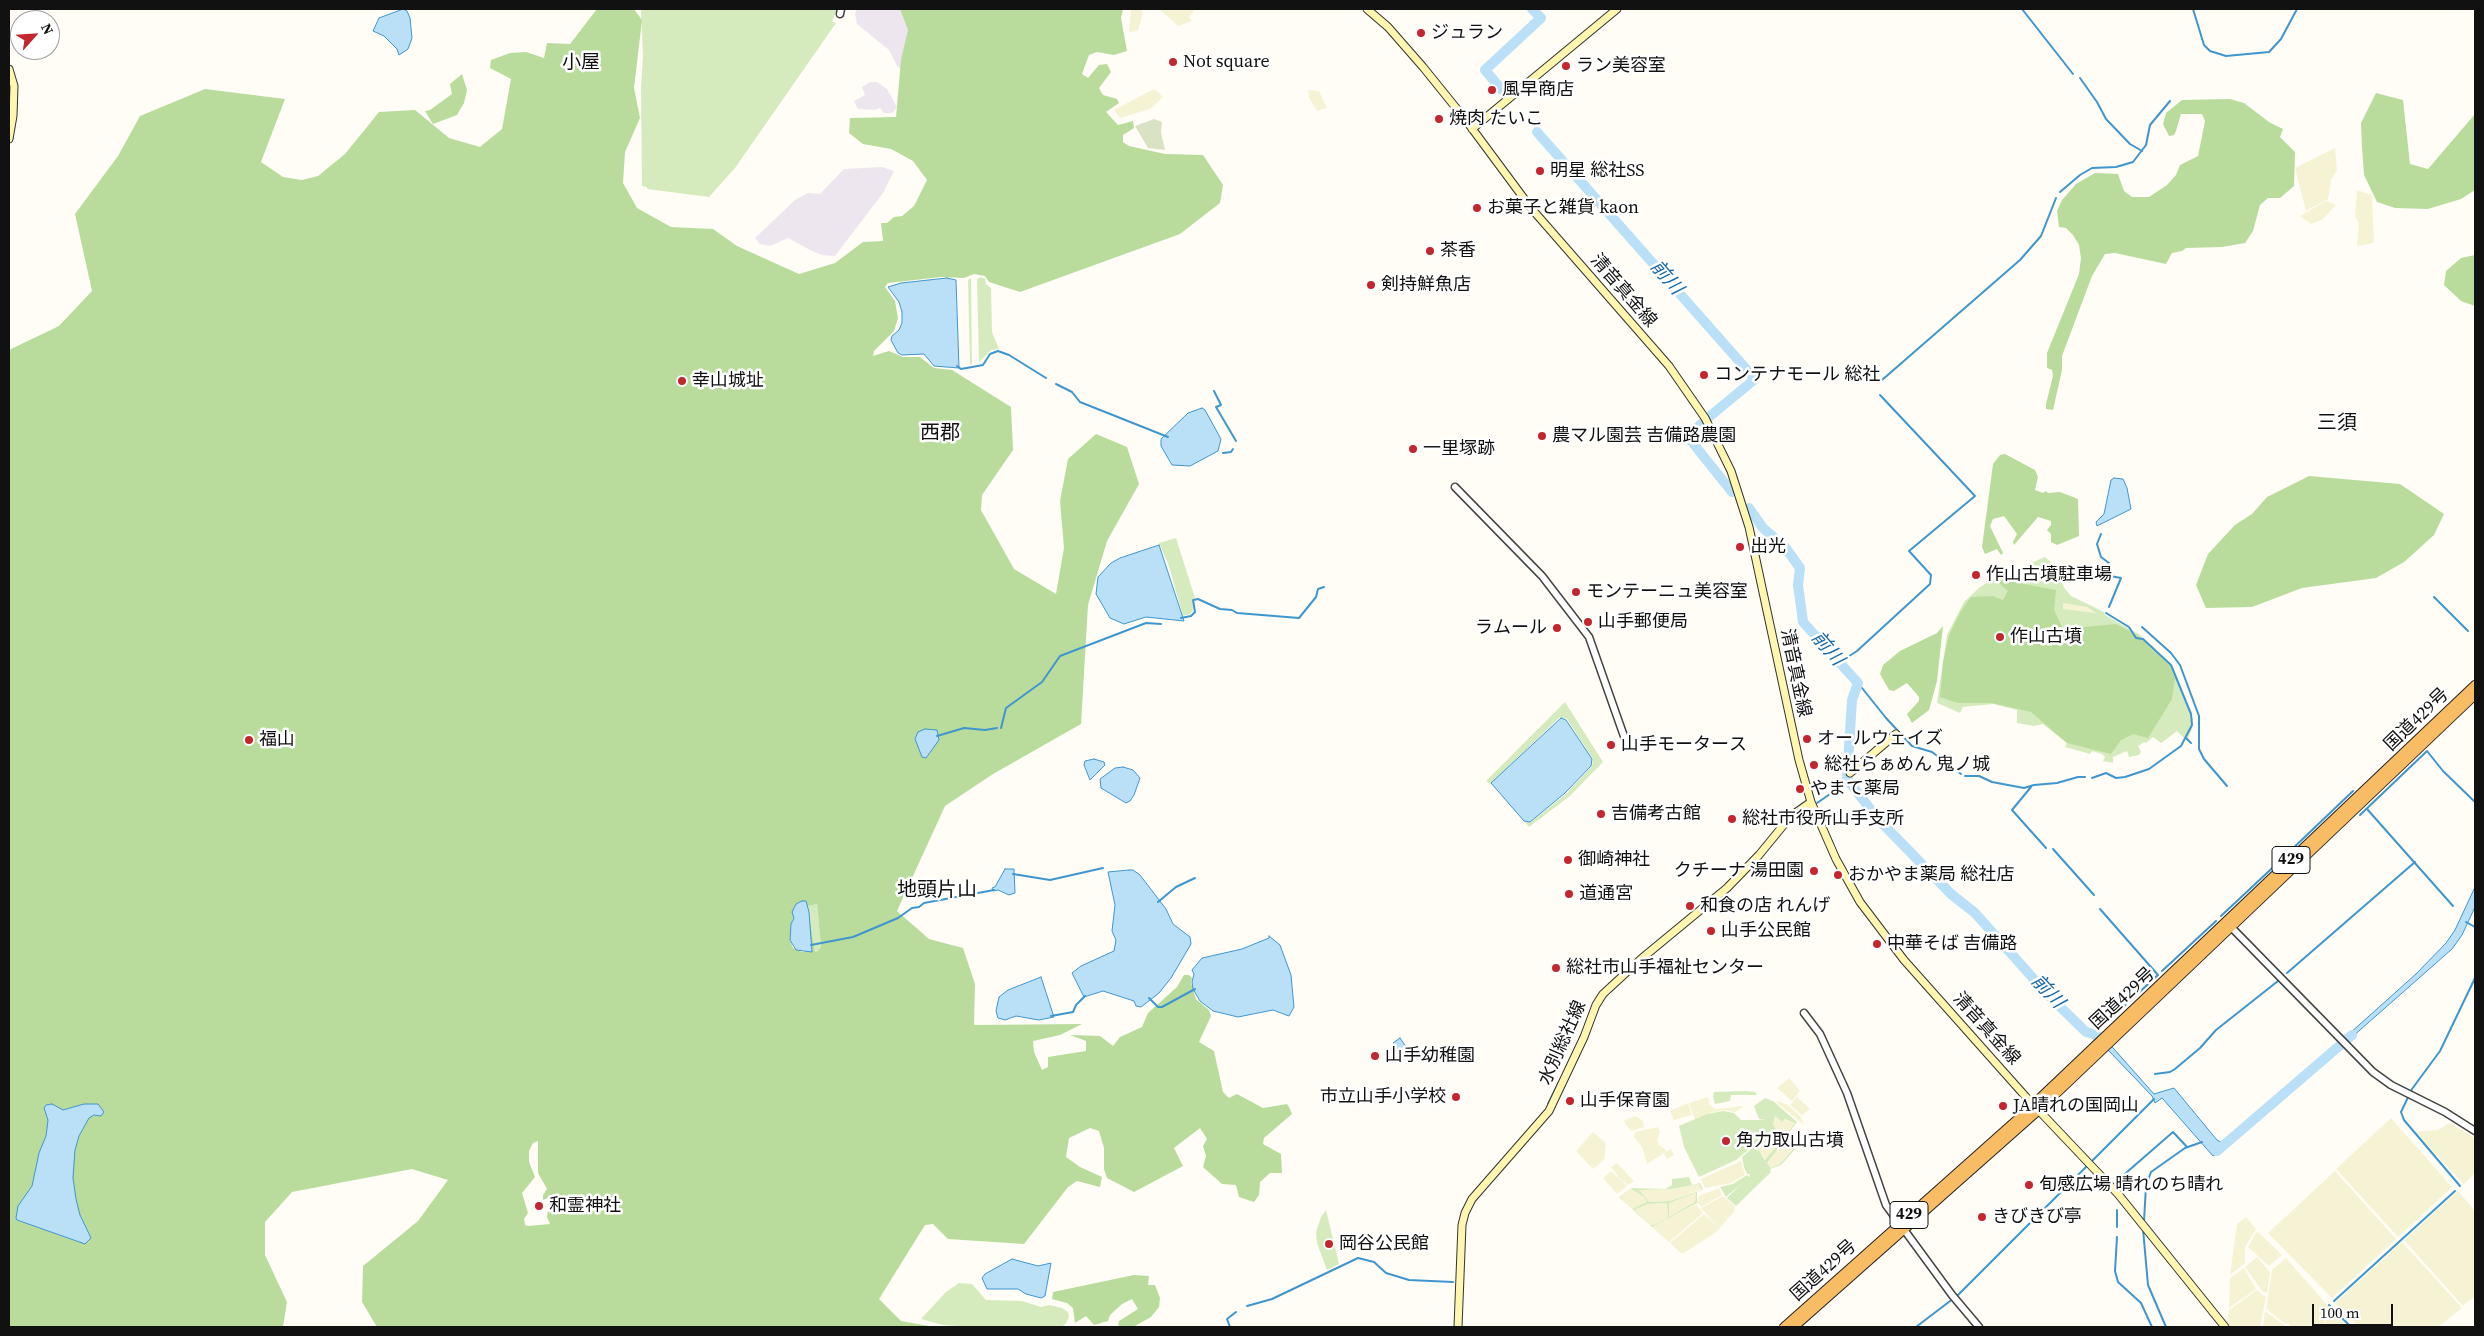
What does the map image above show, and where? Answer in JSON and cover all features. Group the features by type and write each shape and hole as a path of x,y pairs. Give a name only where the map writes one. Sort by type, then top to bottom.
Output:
{"highway":[{"name":"国道429号","path":"2109,1038 2475,685"},
{"name":"国道429号","path":"1784,1327 2020,1118 2032,1103 2098,1048 2232,928 2475,695"},
{"name":"国道429号","path":"1794,1327 2039,1110 2098,1048"}],"main road":[{"name":"清音真金線","path":"1367,9 1388,27 1472,129 1531,208 1682,382 1718,442 1731,471 1748,527 1799,760 1811,802 1842,871 1874,923 1904,960 2032,1103 2089,1163 2140,1222 2225,1327"},
{"path":"1472,129 1617,9"},
{"path":"9,69 14,92 9,139"},
{"path":"1850,773 1896,734"},
{"name":"水別総社線","path":"1458,1327 1462,1225 1465,1213 1472,1199 1549,1111 1599,999 1641,959 1727,888 1759,855 1791,816 1811,802"}],"street":[{"path":"1455,487 1542,576 1589,637 1626,742"},
{"path":"2232,928 2377,1076 2409,1095 2445,1112 2475,1132"},
{"path":"1804,1013 1816,1027 1847,1093 1879,1190 1904,1231 1954,1298 1979,1327"}],"shaded area":[{"path":"857,9 909,9 918,83 897,66 889,50 857,24 855,14"},
{"path":"1131,9 1141,9 1143,12 1138,31 1129,32"},
{"path":"1159,9 1192,9 1194,11 1189,17 1192,21 1178,26"},
{"path":"870,82 877,82 887,89 897,107 892,113 884,113 880,108 875,110 858,109 854,101 865,95 862,87"},
{"path":"1154,89 1163,97 1150,109 1120,118 1114,110"},
{"path":"1308,90 1319,91 1327,108 1317,111 1309,98"},
{"path":"2335,148 2337,170 2331,180 2328,199 2306,211 2295,168"},
{"path":"882,167 894,171 883,193 835,256 822,255 788,238 770,246 760,244 755,238 795,200 808,193 820,194 844,169"},
{"path":"2357,190 2372,195 2374,243 2357,246 2359,224 2355,216"},
{"path":"2326,201 2336,205 2322,220 2311,224 2300,216"},
{"path":"2026,565 2030,579 2006,575"},
{"path":"2063,603 2087,607 2096,613 2062,609"},
{"path":"1789,1078 1800,1091 1792,1101 1777,1088"},
{"path":"1708,1097 1710,1103 1701,1107 1709,1104 1715,1109 1744,1106 1735,1112 1724,1110 1712,1112 1695,1120 1689,1103"},
{"path":"1797,1097 1810,1109 1802,1115 1790,1105"},
{"path":"1779,1101 1789,1106 1801,1117 1804,1125 1776,1102"},
{"path":"1688,1103 1692,1115 1674,1120 1670,1111"},
{"path":"1635,1116 1642,1120 1645,1127 1631,1131 1623,1121"},
{"path":"1775,1116 1782,1122 1785,1119 1795,1123 1784,1137 1773,1125"},
{"path":"2391,1118 2452,1187 2398,1237 2336,1169"},
{"path":"2450,1123 2475,1138 2475,1173 2464,1184 2415,1132 2437,1130"},
{"path":"1658,1127 1660,1133 1657,1139 1659,1145 1666,1150 1665,1152 1671,1149 1674,1155 1667,1159 1664,1153 1647,1164 1642,1147 1634,1137 1635,1132"},
{"path":"1776,1131 1783,1139 1766,1160 1758,1148"},
{"path":"1593,1132 1606,1143 1604,1160 1593,1169 1576,1151"},
{"path":"1786,1137 1796,1146 1780,1164 1771,1168 1767,1163"},
{"path":"1741,1161 1745,1175 1731,1183 1705,1188 1701,1179"},
{"path":"1617,1163 1634,1181 1628,1185 1619,1178 1611,1167"},
{"path":"1611,1171 1627,1186 1617,1194 1603,1178"},
{"path":"2335,1171 2396,1239 2332,1298 2268,1233"},
{"path":"1700,1184 1702,1189 1670,1201 1649,1202 1638,1190 1672,1189"},
{"path":"1719,1188 1722,1195 1701,1207 1697,1202 1699,1196"},
{"path":"1631,1189 1644,1197 1647,1202 1632,1209 1620,1197"},
{"path":"2458,1191 2475,1211 2475,1296 2463,1306 2404,1240"},
{"path":"1696,1193 1695,1202 1669,1217 1669,1203"},
{"path":"1723,1196 1735,1206 1734,1212 1715,1233 1682,1254 1670,1243 1704,1214 1718,1227 1701,1208"},
{"path":"1667,1203 1668,1218 1654,1225 1650,1225 1633,1210 1648,1204"},
{"path":"1696,1204 1703,1213 1669,1242 1652,1227"},
{"path":"2246,1217 2256,1229 2245,1247 2245,1263 2230,1275 2237,1224"},
{"path":"2257,1231 2282,1255 2269,1266 2248,1247"},
{"path":"2402,1242 2462,1308 2438,1327 2359,1327 2335,1303"},
{"path":"2257,1257 2270,1272 2267,1293 2262,1291 2245,1267"},
{"path":"2286,1258 2330,1308 2331,1312 2321,1327 2288,1327 2290,1325 2288,1323 2286,1324 2266,1309 2272,1270"},
{"path":"2244,1268 2256,1289 2229,1308 2230,1278"},
{"path":"2257,1290 2266,1297 2260,1327 2230,1327 2227,1323 2229,1310"},
{"path":"2265,1311 2284,1325 2284,1327 2263,1327"},
{"path":"2333,1311 2348,1326 2347,1327 2322,1327"}],"green space":[{"path":"597,9 634,9 642,20 634,88 640,118 625,152 623,183 637,208 671,227 713,229 737,246 799,274 835,263 863,242 883,241 881,223 887,223 894,217 902,216 914,206 927,180 913,161 891,149 863,144 849,133 850,118 896,117 901,60 908,30 900,9 1123,9 1121,18 1127,51 1114,55 1097,52 1089,55 1082,74 1088,78 1099,65 1107,64 1111,72 1099,88 1103,95 1117,99 1119,103 1106,112 1118,125 1133,121 1134,128 1123,135 1123,142 1129,146 1165,154 1203,155 1223,185 1220,203 1180,234 1020,292 989,282 985,276 974,274 964,278 941,277 888,283 885,287 895,301 898,318 894,331 874,351 873,356 889,351 903,357 920,357 934,368 952,370 1011,407 1013,450 982,495 981,510 1014,569 1056,594 1064,548 1060,501 1068,459 1096,434 1127,447 1139,484 1107,541 1088,605 1081,724 993,774 945,806 897,911 929,939 963,948 975,984 974,1025 1082,1024 1060,1035 1033,1041 1034,1052 1042,1070 1048,1067 1048,1057 1086,1051 1086,1041 1070,1035 1100,1036 1113,1046 1120,1037 1142,1027 1148,1013 1177,987 1184,975 1189,975 1192,978 1191,983 1196,999 1209,1010 1211,1016 1199,1042 1214,1051 1223,1092 1229,1098 1237,1094 1263,1108 1287,1104 1290,1109 1292,1114 1264,1138 1263,1144 1281,1154 1282,1173 1270,1173 1260,1182 1259,1195 1254,1202 1239,1197 1236,1185 1222,1184 1203,1167 1206,1156 1203,1146 1207,1139 1200,1128 1174,1148 1183,1166 1134,1192 1107,1178 1104,1169 1104,1148 1099,1131 1090,1128 1069,1138 1066,1157 1080,1167 1102,1177 1100,1187 1077,1181 1068,1187 1024,1244 948,1239 933,1224 925,1225 879,1299 901,1321 935,1327 377,1327 362,1302 363,1266 418,1221 448,1180 412,1169 292,1192 265,1222 265,1255 287,1302 283,1327 9,1327 9,350 59,326 92,291 75,214 118,156 140,116 205,89 285,99 261,162 283,177 302,180 318,176 345,154 379,112 415,110 449,138 480,147 502,129 511,79 490,68 491,60 510,53 526,52 544,58 547,43 570,44","holes":["806,901 809,911 808,906 817,904 821,947 815,952 809,912 807,951 802,952 793,948 790,940 791,924 794,916","538,1141 538,1173 547,1189 543,1195 543,1200 552,1196 554,1206 548,1210 547,1217 550,1224 528,1226 525,1225 524,1219 528,1213 522,1193 535,1177 529,1162 529,1151 533,1143"]},
{"path":"641,9 837,9 832,22 836,23 735,168 709,197 647,189 647,187 642,186 641,88 643,56"},
{"path":"462,74 467,90 464,103 457,115 433,124 425,111 430,110 452,94 450,84"},
{"path":"2376,93 2403,100 2410,164 2428,169 2475,114 2475,190 2461,199 2428,209 2395,208 2377,202 2364,175 2361,123"},
{"path":"2230,99 2244,103 2269,122 2283,129 2280,137 2295,152 2294,186 2280,198 2268,198 2260,205 2253,231 2245,243 2222,247 2186,248 2172,253 2166,264 2115,253 2105,254 2092,276 2062,356 2062,370 2053,410 2046,409 2053,376 2052,370 2047,368 2047,353 2079,274 2081,258 2079,245 2073,235 2066,228 2059,227 2057,211 2062,200 2076,184 2095,173 2118,174 2124,191 2132,197 2149,197 2167,185 2176,175 2180,165 2198,156 2205,121 2202,114 2181,114 2174,135 2169,136 2163,124 2166,113 2182,100"},
{"path":"1154,119 1162,122 1161,132 1165,150 1148,148 1135,126"},
{"path":"2475,255 2475,306 2461,301 2444,285 2446,271 2461,258"},
{"path":"981,277 985,279 986,284 991,288 992,332 999,349 991,350 979,362 977,279"},
{"path":"971,278 972,364 970,365 968,280"},
{"path":"2005,454 2035,470 2038,477 2035,490 2043,493 2046,491 2048,493 2060,492 2078,499 2079,536 2057,545 2051,542 2051,534 2047,530 2051,525 2051,521 2038,517 2014,545 2013,542 2017,534 2004,516 1993,519 1990,526 2003,553 2001,555 1997,549 1985,554 1982,547 1993,464 2000,455"},
{"path":"2309,476 2400,484 2444,514 2434,535 2404,562 2376,578 2302,588 2252,607 2206,608 2196,585 2208,554 2235,525 2252,514 2267,497"},
{"path":"1176,538 1195,598 1192,599 1193,611 1183,616 1169,566 1159,543"},
{"path":"2045,557 2052,563 2065,589 2071,596 2104,612 2105,615 2139,634 2171,664 2193,719 2192,729 2188,738 2185,739 2177,731 2161,743 2153,737 2146,743 2144,742 2138,746 2141,752 2139,755 2129,757 2127,751 2113,757 2113,763 2103,761 2105,757 2102,754 2092,751 2090,754 2065,747 2067,743 2043,724 2034,726 2017,723 2017,710 1993,704 1963,707 1960,713 1937,703 1947,635 1964,602 1980,587 2023,566 2006,575 2030,579 2026,565","holes":["2063,603 2087,607 2096,613 2063,609"]},
{"path":"2003,580 2056,590 2054,610 2063,629 2116,624 2137,635 2170,666 2175,679 2172,699 2148,738 2133,734 2121,740 2111,754 2067,743 2031,712 1992,703 1958,703 1940,697 1943,662 1949,635 1961,611 1971,597 1993,596 2003,600 2008,591 1999,583"},
{"path":"1943,626 1937,681 1929,710 1912,723 1907,714 1919,701 1919,697 1907,683 1894,691 1889,690 1880,674 1883,665 1900,651 1937,633"},
{"path":"1565,702 1603,762 1570,796 1529,827 1525,822 1531,822 1566,794 1592,766 1593,759 1567,719 1560,717 1490,784 1486,781"},
{"path":"817,904 821,947 819,951 815,952 808,906"},
{"path":"1714,1092 1755,1092 1757,1095 1731,1095 1730,1101 1715,1104"},
{"path":"1765,1098 1773,1101 1797,1122 1786,1136 1798,1146 1781,1165 1770,1169 1771,1172 1736,1206 1727,1198 1743,1182 1726,1197 1720,1187 1733,1184 1747,1175 1749,1177 1750,1174 1747,1174 1742,1157 1755,1146 1766,1162 1755,1145 1769,1133 1736,1160 1699,1177 1684,1147 1679,1126 1707,1114 1723,1111 1734,1113 1741,1120 1765,1120 1759,1119 1754,1106","holes":["1775,1116 1782,1122 1785,1119 1795,1123 1784,1137 1773,1125","1776,1131 1783,1139 1765,1160 1758,1148","1786,1138 1796,1146 1780,1164 1771,1168 1767,1163"]},
{"path":"1689,1177 1692,1185 1700,1183 1703,1190 1697,1192 1697,1203 1652,1227 1632,1209 1647,1202 1644,1197 1631,1189 1620,1197 1630,1207 1619,1197 1632,1188 1665,1189 1672,1185 1672,1179","holes":["1699,1184 1702,1190 1670,1201 1649,1202 1639,1190 1672,1189","1696,1193 1695,1202 1669,1217 1669,1203","1667,1203 1668,1218 1650,1225 1634,1210 1648,1204"]},
{"path":"1326,1210 1339,1264 1327,1270 1317,1243 1316,1232 1321,1217"},
{"path":"1134,1275 1149,1276 1148,1285 1155,1285 1160,1298 1159,1307 1151,1317 1133,1327 1121,1327 1118,1325 1119,1321 1138,1309 1132,1299 1122,1304 1110,1315 1108,1321 1094,1325 1086,1316 1075,1323 1073,1308 1067,1303 1052,1299 1053,1292"},
{"path":"959,1283 972,1284 986,1300 1022,1301 1041,1307 1049,1305 1062,1308 1068,1312 1069,1317 1062,1327 971,1327 943,1325 921,1319 946,1292"}],"water":[{"path":"403,9 407,11 410,18 412,38 408,49 399,55 397,49 384,36 373,31 379,18"},
{"path":"947,278 956,280 959,368 934,366 924,354 902,355 898,353 891,340 902,323 902,312 899,302 888,287 901,283"},
{"path":"1202,408 1205,410 1221,439 1218,451 1190,466 1172,465 1161,446 1161,439 1188,413"},
{"path":"2114,478 2123,479 2127,488 2131,509 2097,526 2096,522 2104,514 2111,480"},
{"path":"1159,545 1184,621 1146,617 1124,624 1110,618 1096,594 1098,577 1111,563 1120,558"},
{"path":"1561,718 1566,720 1592,759 1591,766 1565,793 1530,822 1524,821 1491,783"},
{"path":"925,729 937,730 939,740 926,758 922,757 915,739 918,732"},
{"path":"1094,759 1104,762 1105,765 1090,780 1084,765 1085,761"},
{"path":"1123,767 1133,770 1140,778 1134,795 1126,803 1101,788 1100,779 1115,768"},
{"path":"1005,869 1014,869 1015,893 1009,895 998,890 993,891 992,888 995,887"},
{"path":"1133,870 1140,875 1166,909 1173,924 1190,937 1191,944 1171,978 1159,993 1141,1007 1136,1006 1134,1001 1103,991 1084,997 1072,973 1081,966 1114,951 1116,940 1112,931 1115,905 1108,872"},
{"path":"2475,887 2475,907 2462,935 2452,949 2343,1045 2340,1042 2416,974 2446,943 2455,930"},
{"path":"806,901 809,912 812,952 796,950 790,940 791,924 794,918 792,912 796,904"},
{"path":"1269,936 1280,945 1291,975 1294,1007 1289,1016 1273,1010 1238,1017 1213,1011 1200,1001 1193,989 1194,974 1192,970 1202,958 1242,949 1269,938"},
{"path":"1041,977 1054,1017 1039,1020 1016,1016 1005,1020 998,1018 996,1011 999,997 1008,990"},
{"path":"2085,1030 2098,1031 2154,1094 2174,1088 2217,1140 2228,1146 2213,1156 2162,1098 2155,1103 2152,1096 2110,1052"},
{"path":"1400,1038 1411,1054 1404,1059 1393,1043"},
{"path":"52,1104 63,1110 84,1104 98,1104 104,1112 101,1116 94,1115 89,1118 79,1136 75,1150 73,1178 76,1199 80,1215 91,1238 85,1244 17,1220 16,1218 18,1206 32,1186 39,1153 46,1136 48,1120 44,1108 46,1105"},
{"path":"1012,1259 1038,1266 1051,1263 1045,1296 1041,1298 1026,1294 1018,1289 987,1289 982,1278 985,1274"}],"waterway":[{"name":"前川","path":"1503,91 1485,70 1541,18 1532,9"},
{"path":"2022,9 2073,74"},
{"path":"2193,9 2204,45 2210,51 2226,56 2269,52 2281,39 2297,9"},
{"path":"2080,78 2097,102 2106,119 2130,144 2142,151"},
{"path":"2060,192 2080,175 2092,168 2116,167 2133,162 2146,145 2150,125 2170,101"},
{"name":"前川","path":"1537,132 1755,379 1709,417"},
{"path":"1882,380 2020,260 2041,236 2056,198"},
{"path":"957,366 961,369 983,365 990,354 998,351 1009,355 1046,378"},
{"path":"1056,384 1072,392 1080,402 1168,437"},
{"path":"1214,391 1221,405 1216,407 1236,441"},
{"path":"1840,662 1857,651 1930,584 1931,575 1909,551 1975,496 1880,395"},
{"name":"前川","path":"1701,424 1688,437 1732,492"},
{"path":"1223,453 1231,452 1233,449"},
{"name":"前川","path":"1749,508 1763,528 1785,547 1800,568 1798,585 1803,622 1858,683 1852,700 1847,779 1878,819 1951,894 1975,913 2048,995 2086,1032 2097,1035"},
{"path":"2101,534 2097,544 2101,557 2109,563 2101,573 2104,579 2110,576 2121,578 2109,607"},
{"path":"1181,618 1191,616 1195,612 1193,600 1198,599 1220,609 1232,610 1237,613 1299,618 1316,597 1318,589 1324,587"},
{"path":"2434,597 2468,631"},
{"path":"2092,778 2106,773 2116,778 2125,777 2149,769 2181,746 2192,725 2191,714 2171,665 2143,639 2136,638 2129,627 2106,613"},
{"path":"1001,728 1006,708 1042,682 1060,656 1146,623 1161,624"},
{"path":"2142,627 2171,653 2180,665 2199,716 2199,749 2204,759 2227,786"},
{"path":"1858,683 1886,718 1912,746 1932,752 1961,774"},
{"path":"937,736 964,728 985,730 997,728"},
{"path":"2186,738 2191,743"},
{"path":"2360,815 2427,751 2443,771 2475,802"},
{"path":"1965,776 1979,776 1992,782 2024,788 2085,777"},
{"path":"1817,803 1849,781"},
{"path":"2031,787 2012,810 2046,848"},
{"path":"2288,853 2353,791"},
{"path":"2367,809 2453,906"},
{"path":"2053,849 2094,895"},
{"path":"2221,916 2283,858"},
{"path":"2287,973 2415,862"},
{"path":"1013,874 1050,880 1103,868"},
{"path":"1158,902 1176,887 1195,878"},
{"path":"811,945 853,937 898,918 912,908 919,907 924,903 994,890"},
{"path":"2100,909 2158,975"},
{"path":"2162,971 2216,921"},
{"path":"2466,922 2475,927"},
{"path":"2110,1019 2158,975"},
{"path":"2460,1186 2404,1120 2401,1112 2412,1089 2440,1051 2475,978"},
{"path":"2155,1074 2170,1072 2175,1069 2200,1048 2216,1030 2278,981"},
{"path":"1149,998 1158,1007 1162,1007 1195,989"},
{"path":"1051,1016 1073,1012 1076,1005 1085,996"},
{"name":"前川","path":"2217,1151 2352,1035"},
{"path":"1548,1104 1559,1082"},
{"path":"1916,1327 1958,1295 2154,1099"},
{"path":"2120,1184 2119,1179 2173,1132 2187,1147"},
{"path":"2144,1221 2146,1186 2151,1172 2185,1148 2202,1142"},
{"path":"2334,1301 2455,1191"},
{"path":"2117,1210 2117,1227"},
{"path":"2143,1229 2148,1285 2166,1327"},
{"path":"2117,1237 2115,1271 2118,1282 2141,1303 2152,1327"},
{"path":"1247,1306 1272,1299 1358,1258 1374,1262 1386,1273 1409,1280 1453,1282"},
{"path":"2329,1305 2351,1327"},
{"path":"1230,1327 1227,1319 1236,1312"}],"place":[{"name":"ジュラン","path":"1421,33"},
{"name":"Not square","path":"1173,62"},
{"name":"ラン美容室","path":"1566,66"},
{"name":"風早商店","path":"1492,90"},
{"name":"焼肉 たいこ","path":"1439,119"},
{"name":"明星 総社SS","path":"1540,171"},
{"name":"お菓子と雑貨 kaon","path":"1477,208"},
{"name":"茶香","path":"1430,251"},
{"name":"剣持鮮魚店","path":"1371,285"},
{"name":"コンテナモール 総社","path":"1704,375"},
{"name":"幸山城址","path":"682,381"},
{"name":"農マル園芸 吉備路農園","path":"1542,436"},
{"name":"一里塚跡","path":"1413,449"},
{"name":"出光","path":"1740,547"},
{"name":"作山古墳駐車場","path":"1976,575"},
{"name":"モンテーニュ美容室","path":"1576,592"},
{"name":"山手郵便局","path":"1588,622"},
{"name":"ラムール","path":"1557,628"},
{"name":"作山古墳","path":"2000,637"},
{"name":"オールウェイズ","path":"1807,739"},
{"name":"福山","path":"249,740"},
{"name":"山手モータース","path":"1611,745"},
{"name":"総社らぁめん 鬼ノ城","path":"1814,765"},
{"name":"やまて薬局","path":"1800,789"},
{"name":"吉備考古館","path":"1601,814"},
{"name":"総社市役所山手支所","path":"1732,819"},
{"name":"御崎神社","path":"1568,860"},
{"name":"クチーナ 湯田園","path":"1814,871"},
{"name":"おかやま薬局 総社店","path":"1838,875"},
{"name":"道通宮","path":"1569,894"},
{"name":"和食の店 れんげ","path":"1690,906"},
{"name":"山手公民館","path":"1711,931"},
{"name":"中華そば 吉備路","path":"1877,944"},
{"name":"総社市山手福祉センター","path":"1556,968"},
{"name":"山手幼稚園","path":"1375,1056"},
{"name":"市立山手小学校","path":"1456,1097"},
{"name":"山手保育園","path":"1570,1101"},
{"name":"JA晴れの国岡山","path":"2003,1106"},
{"name":"角力取山古墳","path":"1726,1141"},
{"name":"旬感広場 晴れのち晴れ","path":"2029,1185"},
{"name":"和霊神社","path":"539,1206"},
{"name":"きびきび亭","path":"1982,1217"},
{"name":"岡谷公民館","path":"1329,1244"}],"district":[{"name":"小屋","path":"581,63"},
{"name":"三須","path":"2337,424"},
{"name":"西郡","path":"940,434"},
{"name":"地頭片山","path":"937,891"}]}
